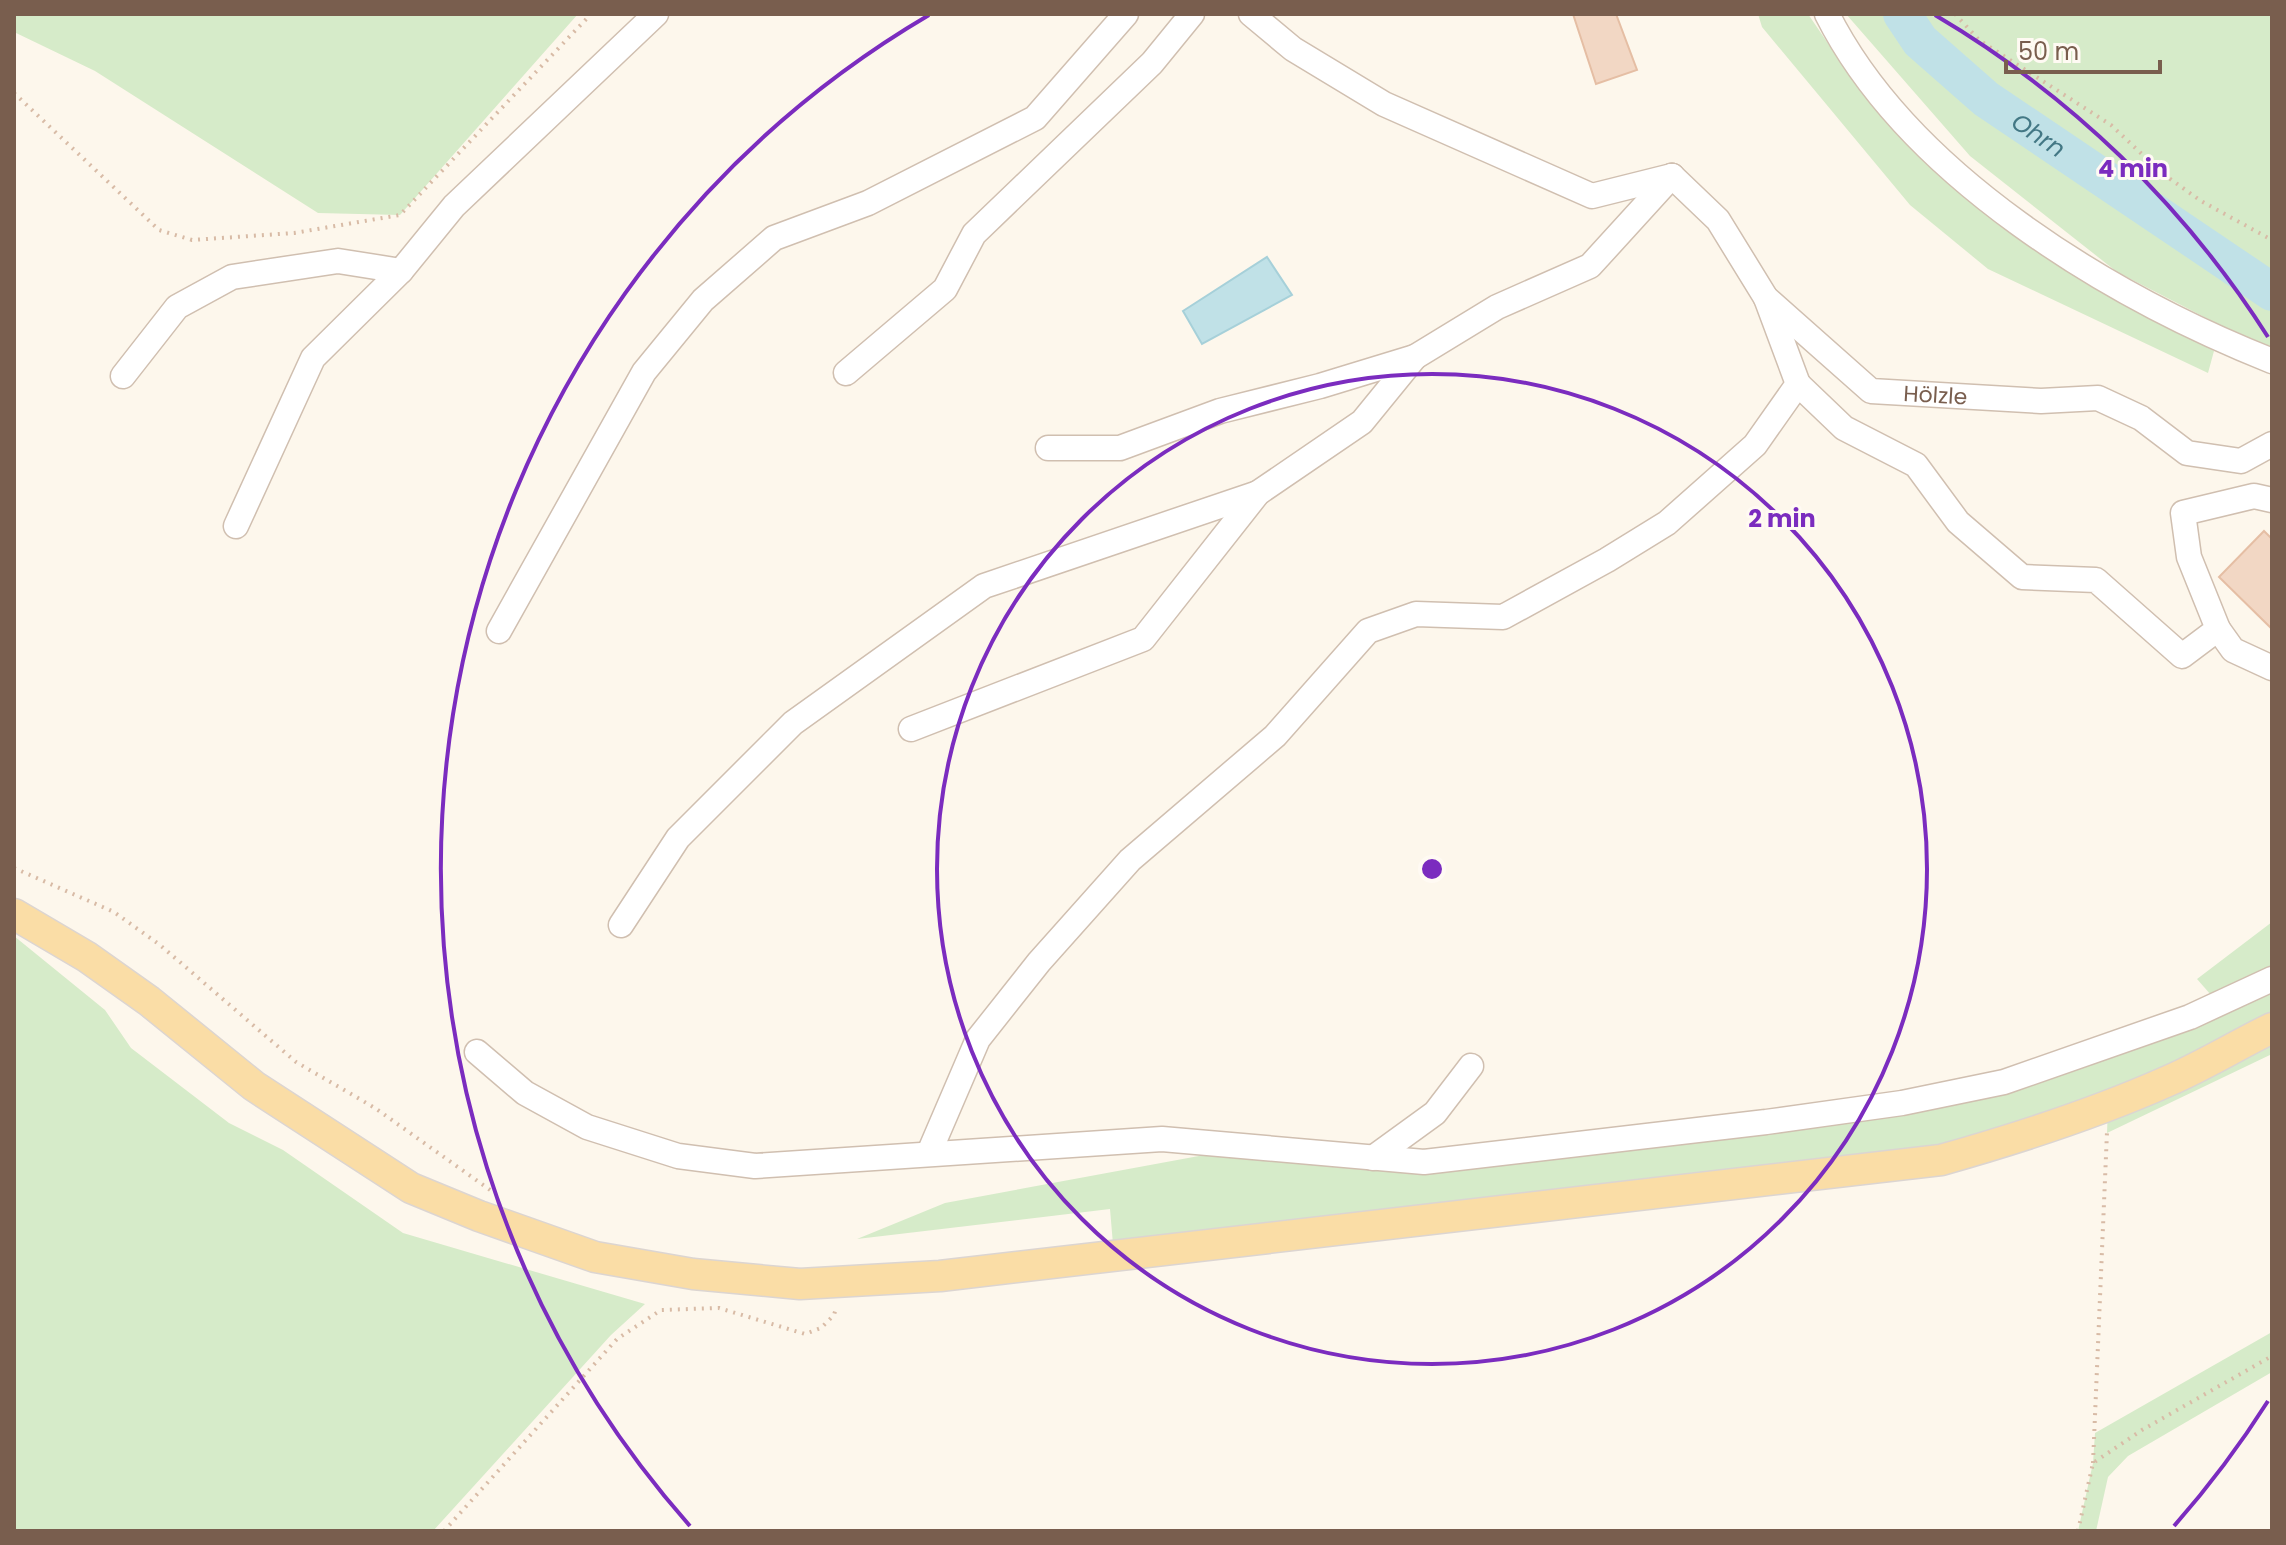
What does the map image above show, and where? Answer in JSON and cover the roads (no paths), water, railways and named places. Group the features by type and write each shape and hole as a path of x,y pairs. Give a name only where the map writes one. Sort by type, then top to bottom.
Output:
{"main road":[{"path":"14,914 87,957 149,1001 254,1086 411,1188 595,1257 693,1274 800,1284 940,1276 1941,1160 2033,1134 2108,1106 2170,1081 2272,1028"}],"street":[{"path":"236,526 313,358 401,271 454,206 656,14"},
{"path":"499,631 644,372 703,300 774,238 868,203 1035,118 1126,14"},
{"path":"846,373 945,289 974,234 1152,63 1192,14"},
{"path":"1251,14 1293,49 1384,104 1592,196 1672,176"},
{"path":"1827,14 1844,48 1875,93 1948,166 2000,210 2129,294 2210,337 2272,361"},
{"path":"1048,448 1120,448 1220,411 1320,386 1415,357 1497,307 1590,266 1672,176"},
{"name":"Hölzle","path":"1672,176 1718,220 1766,298 1871,391 2041,401 2098,398 2141,418 2187,453 2241,461 2272,444"},
{"path":"123,376 177,307 232,277 338,261 401,271"},
{"path":"1766,298 1798,384 1844,428 1916,465 1958,522 2022,577 2096,580 2182,656 2218,629"},
{"path":"621,925 678,838 793,723 984,586 1258,493 1362,422 1415,357"},
{"path":"929,1153 978,1039 1039,962 1130,860 1275,736 1368,631 1416,614 1503,617 1607,560 1667,523 1755,445 1798,384"},
{"path":"911,729 1143,639 1258,493"},
{"path":"2272,500 2254,496 2183,513 2189,557 2218,629 2233,650 2272,668"},
{"path":"477,1052 525,1093 587,1127 678,1156 755,1166 1162,1139 1424,1162 1902,1103 2004,1082 2190,1017 2272,979"},
{"path":"1373,1158 1435,1113 1471,1066"}],"water":[{"path":"1267,257 1292,295 1202,344 1183,311"}],"waterway":[{"name":"Ohrn","path":"1902,14 1920,41 1986,99 2272,292"}]}
